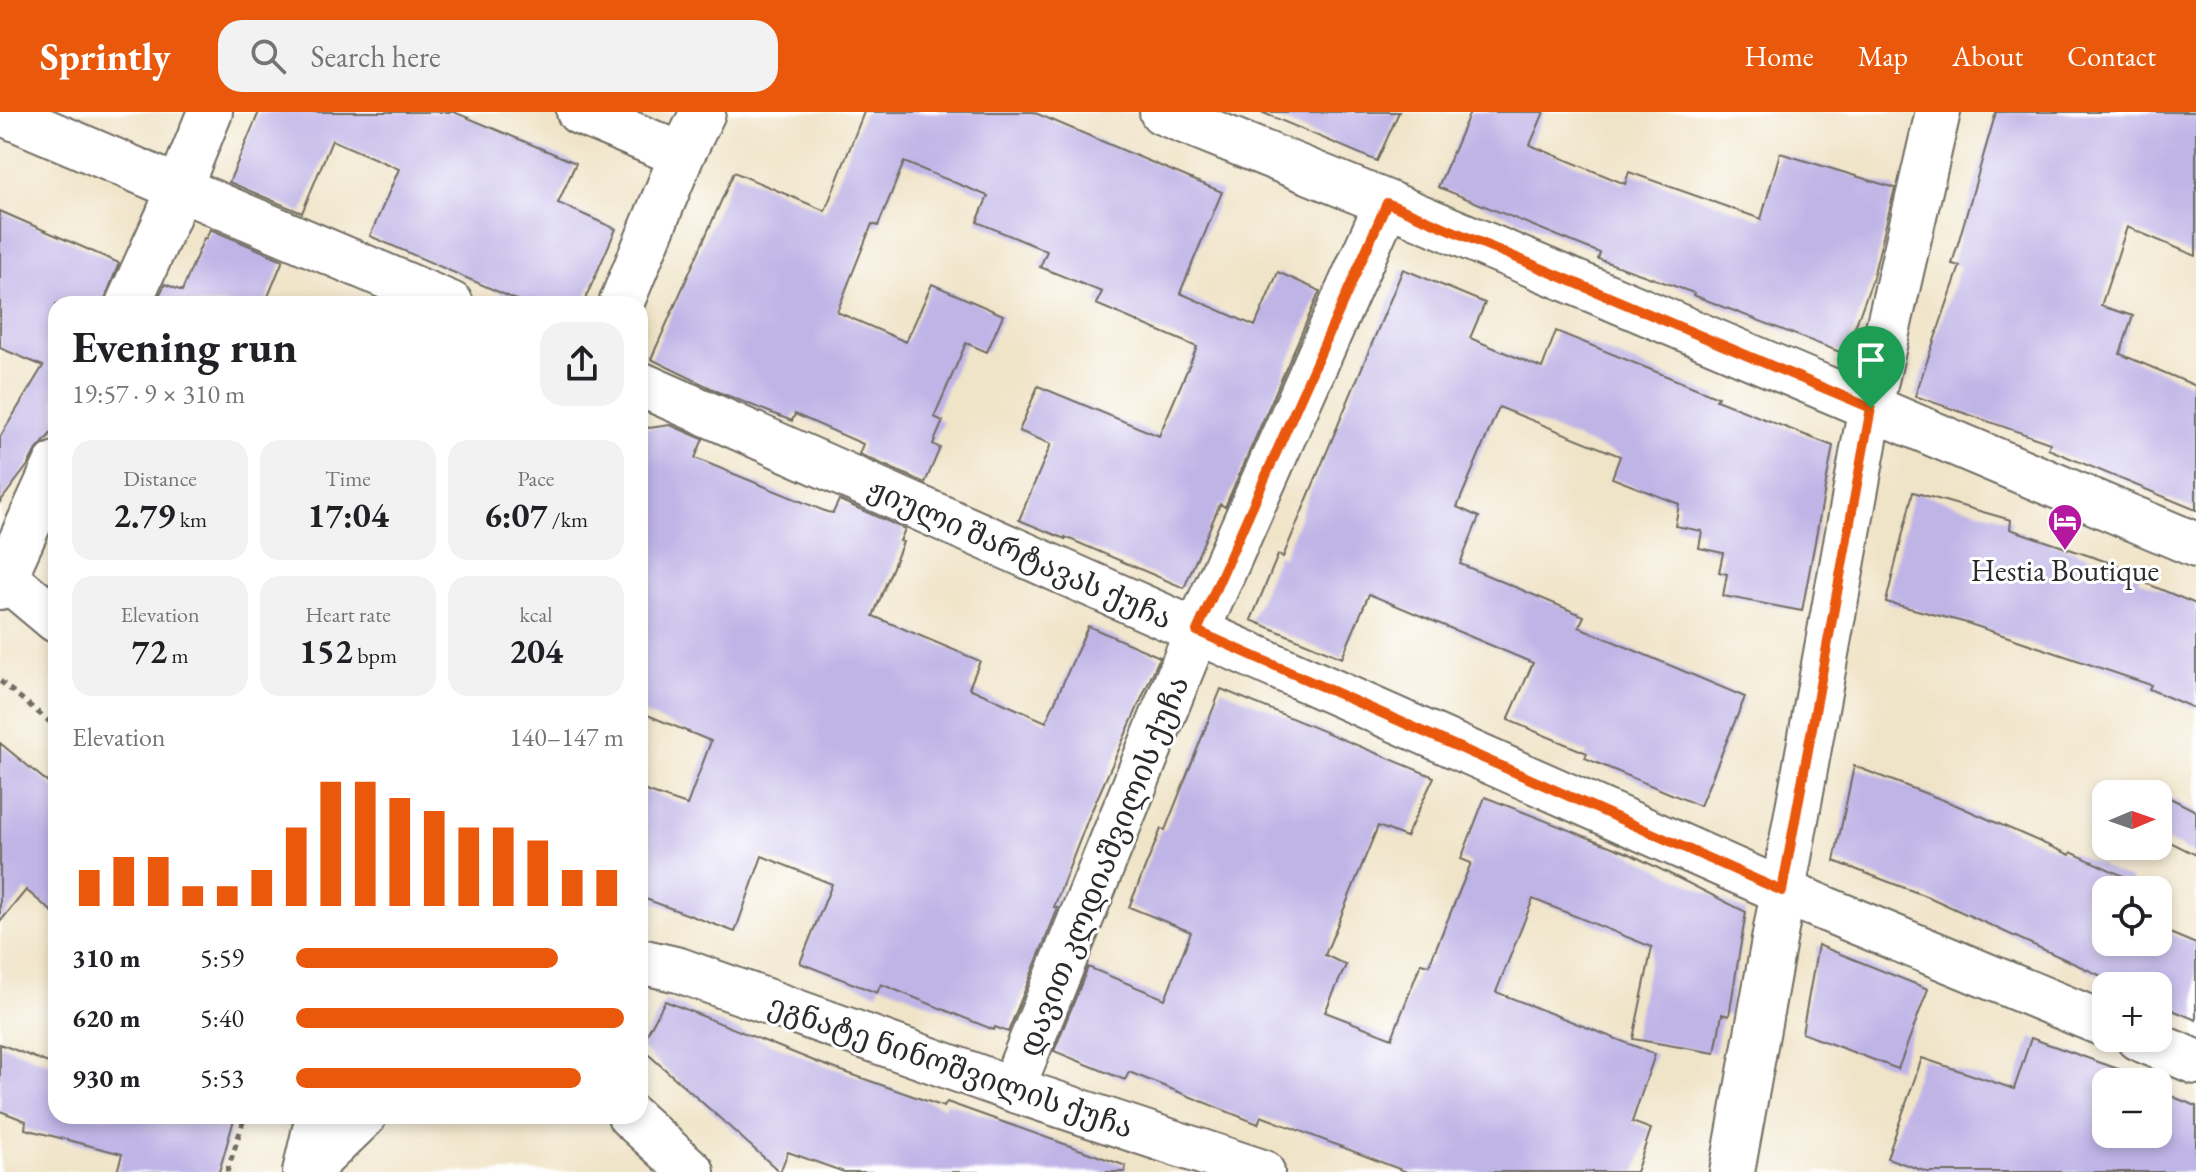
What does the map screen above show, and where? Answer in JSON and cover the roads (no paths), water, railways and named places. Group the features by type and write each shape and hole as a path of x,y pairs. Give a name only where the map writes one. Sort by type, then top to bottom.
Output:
{"street":[{"path":"0,112 432,296"},
{"path":"132,296 210,112"},
{"path":"579,112 682,155"},
{"path":"624,296 703,112"},
{"path":"1162,112 1387,203 2196,545"},
{"path":"1732,1172 1871,408 1938,112"},
{"name":"დავით კლდიაშვილის ქუჩა","path":"1012,1089 1197,631 1387,203"},
{"name":"ჟიული შარტავას ქუჩა","path":"648,388 1782,891 2092,1019"},
{"path":"48,481 2,579 48,614"},
{"name":"ეგნატე ნინოშვილის ქუჩა","path":"648,963 679,970 1012,1089 1262,1172"},
{"path":"2172,1052 2196,1062"},
{"path":"306,1172 316,1124"},
{"path":"306,1172 356,1124"},
{"path":"639,1124 692,1172"}],"place":[{"name":"Hestia Boutique","path":"2065,552"}]}
